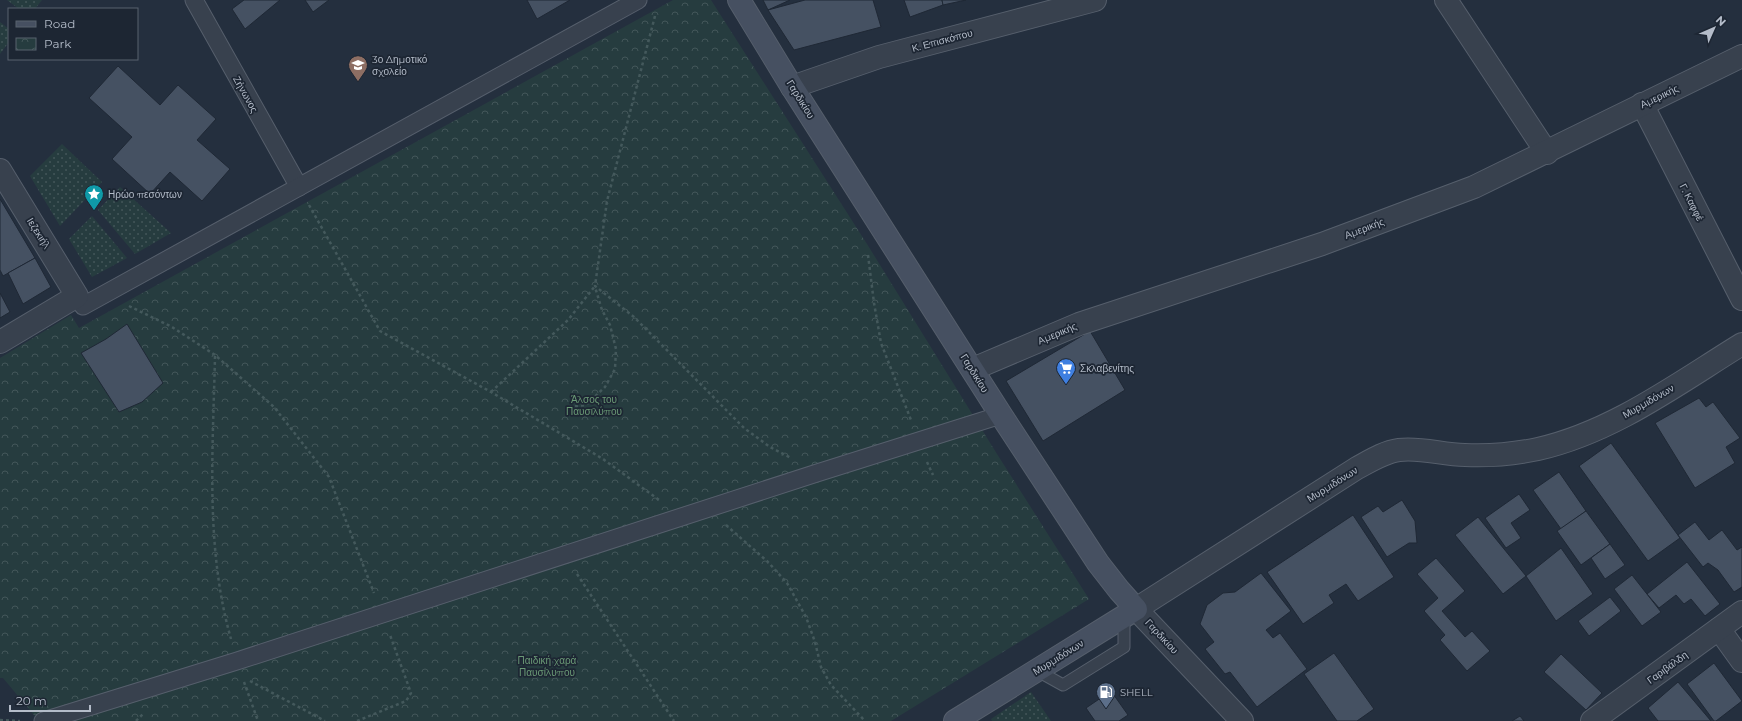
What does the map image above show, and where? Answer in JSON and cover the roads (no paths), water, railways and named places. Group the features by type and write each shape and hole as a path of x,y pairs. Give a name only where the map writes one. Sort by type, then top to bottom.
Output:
{"main road":[{"name":"Γαρδικίου","path":"739,0 792,87 1001,415 1098,563 1119,590 1130,612"},
{"name":"Μυρμιδόνων","path":"955,721 1130,612"}],"street":[{"name":"Ζήνωνος","path":"194,0 299,187"},
{"path":"0,342 77,296 83,306 106,294 638,0"},
{"name":"Κ. Επισκόπου","path":"792,87 879,57 1094,0"},
{"path":"1446,0 1547,153"},
{"name":"Αμερικής","path":"973,369 1080,324 1322,244 1474,187 1547,153 1642,104 1742,56"},
{"name":"Γ. Καφφέ","path":"1642,104 1742,299"},
{"name":"Ιεζεκιήλ","path":"0,170 77,296"},
{"name":"Μυρμιδόνων","path":"1130,612 1376,457 1398,450 1464,455 1505,454 1537,449 1564,442 1598,429 1636,410 1742,344"},
{"path":"43,721 237,661 816,473 1001,415"},
{"name":"Γαρδικίου","path":"1130,612 1242,721"},
{"name":"Γαριβάλδη","path":"1592,721 1742,612"},
{"path":"1719,629 1742,661"}],"place":[{"name":"3ο Δημοτικό σχολείο","path":"358,82"},
{"name":"Ηρώο πεσόντων","path":"94,211"},
{"name":"Σκλαβενίτης","path":"1066,385"},
{"name":"SHELL","path":"1106,709"}],"park label":[{"name":"Άλσος του Παυσιλύπου","path":"594,404"},
{"name":"Παιδική χαρά Παυσίλυπου","path":"547,666"}]}
